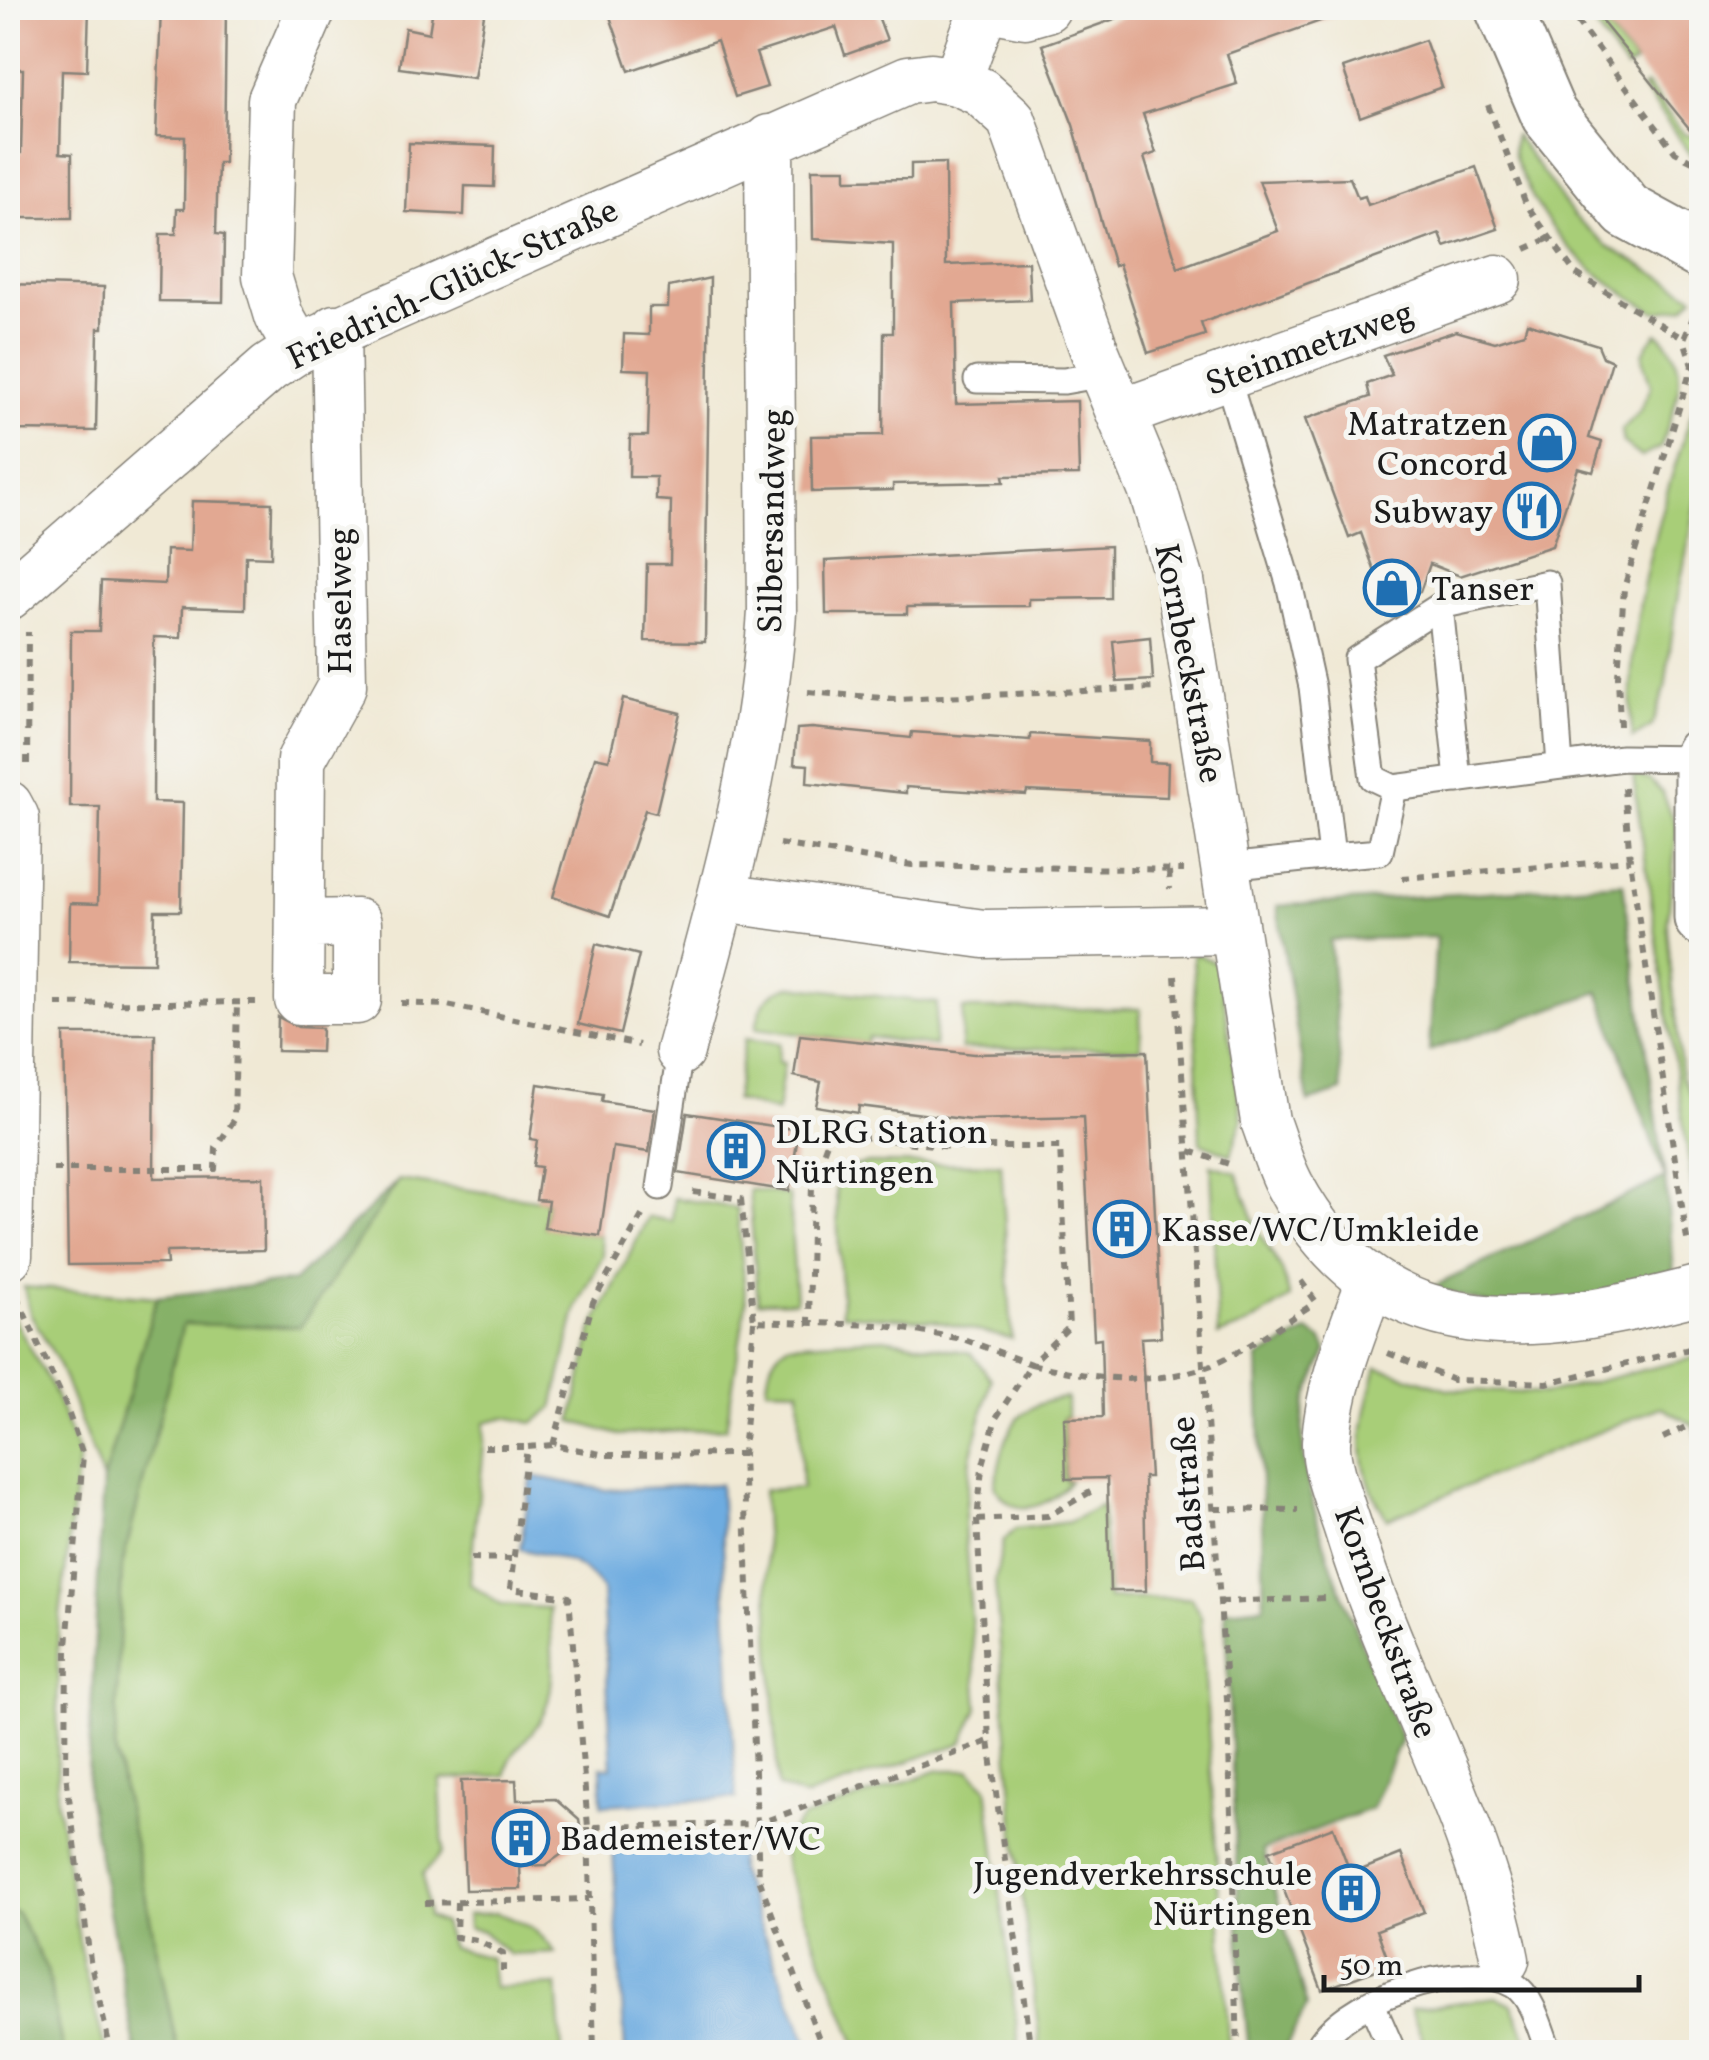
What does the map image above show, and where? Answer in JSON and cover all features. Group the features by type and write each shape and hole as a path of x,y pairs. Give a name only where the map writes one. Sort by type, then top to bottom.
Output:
{"main road":[{"path":"1503,8 1549,115 1627,212 1702,252"},
{"path":"1701,757 1702,918"}],"street":[{"path":"312,8 272,100 267,276 279,316 317,339"},
{"path":"957,81 984,8"},
{"path":"993,8 1025,14 1046,8"},
{"name":"Friedrich-Glück-Straße","path":"18,588 269,368 317,339 908,80 931,77 957,81"},
{"name":"Kornbeckstraße","path":"957,81 981,92 1011,118 1154,494 1180,581 1265,1121 1288,1184 1326,1241 1371,1281 1459,1319 1514,1324 1576,1318 1702,1289"},
{"name":"Silbersandweg","path":"680,1051 722,898 767,688 772,612 769,139"},
{"name":"Steinmetzweg","path":"1113,394 1227,376 1496,280"},
{"name":"Haselweg","path":"301,924 301,760 342,686 317,339"},
{"path":"8,806 14,818 8,1256"},
{"path":"722,898 984,934 1233,930"},
{"name":"Kornbeckstraße","path":"1371,1281 1340,1366 1326,1445 1372,1596 1472,1841 1494,1908 1504,1971"}],"lane":[{"path":"1227,376 1290,583 1312,687 1332,856"},
{"path":"977,380 1064,380 1113,394"},
{"path":"1560,766 1547,583 1440,606 1357,659 1373,778 1394,788 1622,758 1701,757"},
{"path":"1440,606 1458,780"},
{"path":"1226,867 1380,852 1394,788"},
{"path":"660,1187 680,1051"},
{"path":"1316,2052 1371,2002 1413,1985 1504,1971 1532,2009 1549,2052"},
{"path":"1371,2002 1393,2052"}],"path":[{"path":"1567,8 1675,152 1702,166"},
{"path":"1485,98 1526,204 1575,273 1684,339 1702,297"},
{"path":"1692,366 1702,368"},
{"path":"8,806 26,790 18,588"},
{"path":"767,688 895,699 1156,688"},
{"path":"736,838 912,865 1010,870 1226,867"},
{"path":"1392,879 1630,860"},
{"name":"Badstraße","path":"1172,932 1220,1602 1238,2052"},
{"path":"51,1004 236,1003 234,1120 216,1148 215,1169 71,1169"},
{"path":"447,1005 610,1041"},
{"path":"808,1322 812,1183 830,1134 951,1147 1060,1147 1069,1327 1031,1364 996,1418 982,1468 977,1520 989,1741 1031,2052"},
{"path":"553,1444 593,1302 660,1187 740,1199 754,1321 743,1454 758,1879 824,2052"},
{"path":"8,1256 14,1290 65,1403 82,1455 66,1646 66,1774 90,1960 112,2052"},
{"path":"754,1321 881,1325 963,1339 1031,1364 1102,1380 1142,1380 1203,1369 1316,1302 1371,1281"},
{"path":"1663,1438 1702,1419"},
{"path":"484,1447 553,1444 606,1456 743,1454"},
{"path":"527,1447 510,1589 569,1598 588,1827 594,2052"},
{"path":"977,1520 1048,1516 1092,1490"},
{"path":"1214,1509 1343,1511"},
{"path":"471,1558 513,1559"},
{"path":"1220,1602 1372,1596"},
{"path":"588,1827 757,1824 989,1741"},
{"path":"425,1902 589,1899"},
{"path":"456,1902 456,1937 476,1940 503,1954 503,1972"}],"green space":[{"path":"1581,8 1590,8 1635,63 1626,69"},
{"path":"1646,85 1684,134 1701,138 1701,159 1692,156 1642,88"},
{"path":"1515,135 1574,216 1606,245 1694,296 1684,307 1656,312 1578,257 1535,202 1515,158"},
{"path":"1657,333 1676,359 1678,387 1661,447 1641,457 1623,443 1621,431 1639,412 1651,387 1643,354"},
{"path":"1701,385 1701,479 1675,611 1665,689 1652,726 1632,738 1631,692 1640,603 1661,515"},
{"path":"1633,775 1650,780 1663,794 1677,827 1667,929 1682,1078 1695,1104 1701,1145 1701,1203 1696,1212"},
{"path":"1623,883 1665,1178 1599,992 1429,1051 1436,937 1330,940 1342,1091 1308,1102 1277,906"},
{"path":"1193,952 1216,963 1220,973 1242,1119 1231,1155 1200,1143"},
{"path":"791,986 937,1003 934,1046 868,1037 866,1043 756,1028 766,1001"},
{"path":"963,1009 1140,1009 1141,1048 961,1049"},
{"path":"745,1039 780,1043 778,1062 784,1063 777,1112 735,1100"},
{"path":"868,1163 1001,1164 1012,1339 934,1321 842,1314 836,1188 850,1167"},
{"path":"1211,1165 1236,1172 1259,1233 1282,1270 1290,1298 1249,1324 1218,1336"},
{"path":"1665,1178 1674,1271 1594,1304 1521,1314 1432,1287"},
{"path":"399,1180 548,1201 544,1227 600,1236 603,1256 577,1306 553,1408 533,1423 506,1417 485,1422 470,1584 501,1605 549,1608 550,1694 540,1721 511,1759 506,1775 440,1780 443,1852 423,1874 428,1917 443,1923 451,1948 490,1958 494,1988 557,1985 562,2052 178,2052 115,1751 122,1566 183,1323 300,1327"},
{"path":"399,1180 300,1327 183,1324 122,1566 115,1751 178,2052 136,2052 87,1794 103,1480 157,1297 294,1281"},
{"path":"749,1189 789,1195 796,1301 758,1302"},
{"path":"674,1198 737,1208 746,1303 726,1428 619,1435 572,1421 592,1331 648,1217 672,1221"},
{"path":"24,1287 157,1297 103,1480 57,1360 30,1313"},
{"path":"8,1308 52,1387 79,1455 58,1633 57,1801 83,1965 106,2052 63,2052 47,1970 17,1913 8,1911"},
{"path":"1308,1331 1322,1340 1327,1350 1305,1407 1303,1442 1308,1483 1352,1621 1401,1739 1372,1808 1263,1850 1307,2006 1283,2052 1249,2052 1241,1971 1225,1610 1264,1606 1258,1358"},
{"path":"884,1338 971,1353 991,1379 971,1457 964,1525 978,1708 962,1743 805,1797 778,1787 763,1490 802,1488 799,1389 767,1388 768,1374 774,1358 787,1344"},
{"path":"1701,1356 1701,1446 1693,1425 1660,1407 1387,1519 1368,1480 1363,1428 1377,1367 1448,1389 1544,1394"},
{"path":"1067,1398 1067,1417 1063,1418 1065,1480 1070,1481 1042,1504 1012,1504 995,1486 1013,1425 1033,1407"},
{"path":"1102,1505 1108,1599 1191,1598 1201,1617 1229,2052 1041,2052 1015,1835 995,1582 1003,1542 1015,1529 1069,1522"},
{"path":"939,1770 970,1770 987,1787 1020,2052 859,2052 786,1869 782,1842 803,1818"},
{"path":"8,1911 17,1913 47,1970 63,2052 8,2052"},
{"path":"496,1913 530,1927 555,1953 510,1955 482,1931 468,1928 467,1915"},
{"path":"1497,1997 1512,2004 1532,2052 1427,2052 1411,2009"}],"water":[{"path":"532,1476 606,1490 720,1484 736,1798 602,1805 601,1767 612,1767 602,1589 576,1565 520,1549"},
{"path":"739,1848 739,1872 811,2052 625,2052 613,1852"}],"building":[{"path":"15,8 89,8 87,71 62,70 60,153 72,154 72,218 8,218 8,153 21,153 23,69 13,69"},
{"path":"161,8 226,8 224,163 218,163 216,234 224,235 223,302 159,301 160,234 176,234 177,209 184,209 185,137 156,136"},
{"path":"433,8 485,8 474,78 399,68 405,28 429,33"},
{"path":"607,8 875,8 887,40 845,55 836,27 756,53 767,87 735,97 717,41 629,71"},
{"path":"1145,8 1345,8 1346,12 1227,54 1237,84 1143,114 1156,153 1144,157 1178,268 1278,231 1259,181 1350,178 1358,198 1365,196 1368,205 1476,167 1498,229 1445,247 1440,234 1201,323 1205,335 1148,353 1119,264 1114,266 1073,125 1042,45"},
{"path":"1591,8 1702,8 1702,144"},
{"path":"1425,40 1442,87 1360,117 1343,68"},
{"path":"409,143 495,146 494,187 465,186 464,215 406,212"},
{"path":"945,163 946,265 1028,262 1030,300 954,303 956,404 1077,401 1079,475 1003,476 1004,482 893,484 893,490 812,492 811,436 883,435 884,333 893,333 893,244 813,239 812,169 846,169 846,180 911,179 911,164"},
{"path":"710,278 705,642 645,641 647,564 670,564 671,501 656,500 656,477 629,477 630,436 648,436 650,370 623,369 624,334 649,335 649,307 668,307 669,287"},
{"path":"8,284 104,287 103,328 98,328 96,431 8,430"},
{"path":"1527,323 1598,345 1603,357 1612,361 1589,438 1602,442 1593,472 1578,468 1552,546 1460,576 1430,564 1420,592 1386,603 1361,533 1349,538 1305,419 1370,397 1367,384 1392,375 1383,355 1456,331 1495,342 1524,333"},
{"path":"192,501 272,503 271,557 246,556 245,609 182,607 181,638 154,637 153,802 183,803 181,911 155,911 154,963 69,962 70,903 98,904 100,807 70,807 71,631 99,631 101,581 165,584 166,550 190,551"},
{"path":"1110,546 1110,598 1029,599 1029,606 907,607 907,614 826,614 825,561"},
{"path":"1150,637 1153,680 1117,682 1113,641"},
{"path":"623,699 680,713 656,813 645,810 610,916 553,897 595,757 609,760"},
{"path":"797,729 911,738 912,732 1030,740 1030,734 1150,741 1150,762 1168,763 1167,797 1027,791 1026,795 906,787 906,793 807,783 808,765 794,764"},
{"path":"596,944 639,955 620,1034 578,1024"},
{"path":"278,1017 298,1027 322,1028 321,1052 277,1051"},
{"path":"64,1034 155,1034 154,1178 263,1177 264,1250 166,1252 167,1264 68,1265"},
{"name":"Kasse/WC/Umkleide","path":"800,1035 974,1054 1147,1051 1161,1337 1141,1338 1150,1477 1144,1477 1146,1591 1110,1591 1107,1478 1066,1479 1064,1418 1103,1417 1101,1338 1094,1339 1083,1117 970,1120 859,1106 858,1113 816,1106 821,1082 794,1076"},
{"path":"538,1084 603,1094 602,1101 655,1109 649,1152 613,1147 600,1236 544,1228 548,1201 536,1200 541,1167 533,1166 537,1140 530,1139"},
{"name":"DLRG Station Nürtingen","path":"687,1113 799,1130 789,1191 678,1173"},
{"name":"Bademeister/WC","path":"516,1780 517,1800 555,1799 579,1820 581,1832 575,1845 546,1865 520,1866 521,1889 465,1890 461,1781"},
{"name":"Jugendverkehrsschule Nürtingen","path":"1333,1827 1351,1874 1401,1854 1424,1912 1377,1930 1390,1965 1322,1990 1269,1851"}],"place":[{"name":"Matratzen Concord","path":"1547,443"},
{"name":"Subway","path":"1532,511"},
{"name":"Tanser","path":"1392,588"},
{"name":"DLRG Station Nürtingen","path":"736,1151"},
{"name":"Kasse/WC/Umkleide","path":"1122,1229"},
{"name":"Bademeister/WC","path":"521,1838"},
{"name":"Jugendverkehrsschule Nürtingen","path":"1351,1893"}]}
